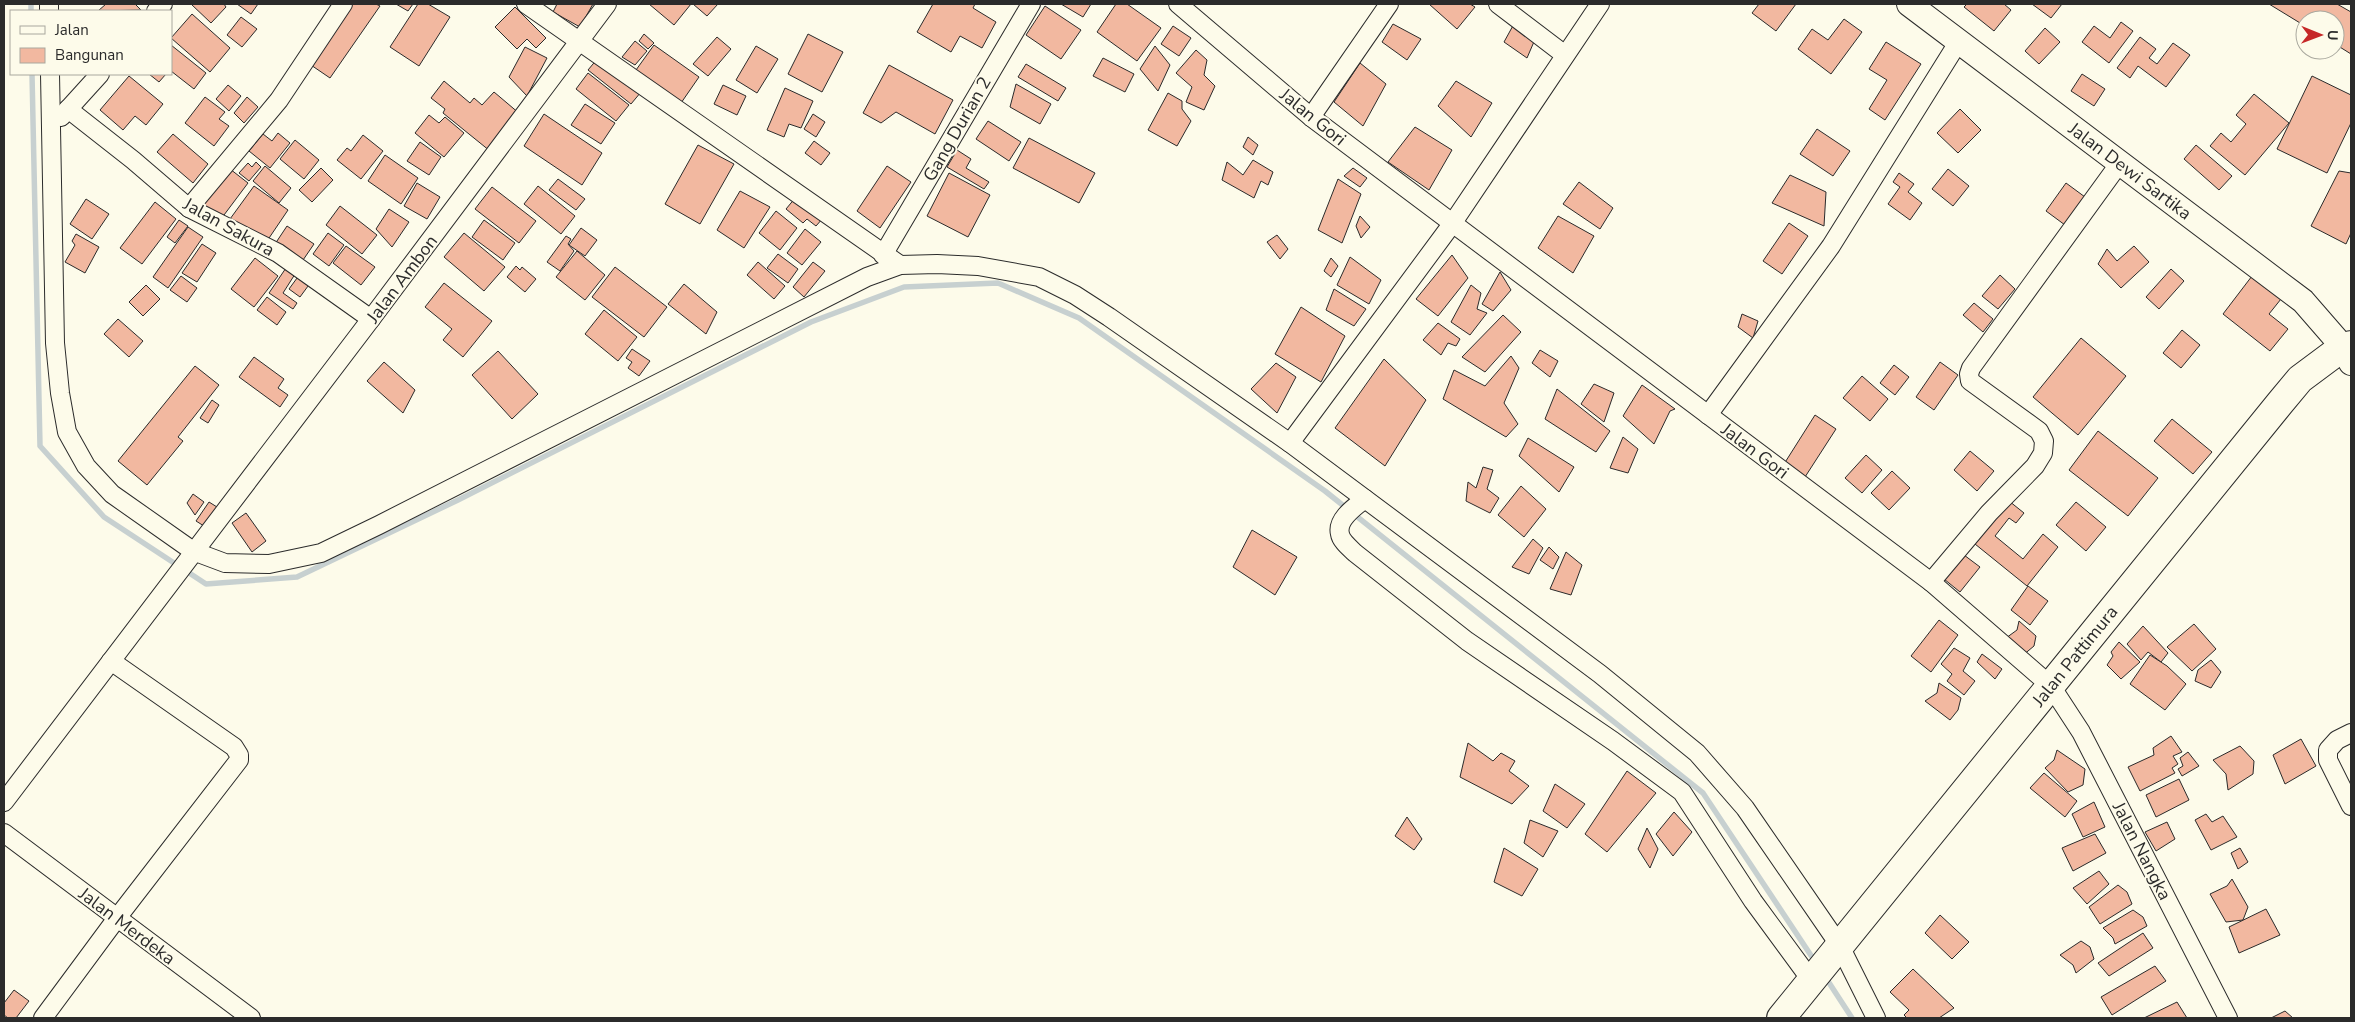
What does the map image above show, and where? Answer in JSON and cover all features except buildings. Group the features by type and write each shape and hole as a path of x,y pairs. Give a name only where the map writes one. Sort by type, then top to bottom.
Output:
{"main road":[{"name":"Jalan Dewi Sartika","path":"1909,4 2287,289 2302,302 2349,352"},
{"name":"Jalan Pattimura","path":"1781,1018 2295,385 2349,352"}],"street":[{"path":"189,208 279,100 343,4"},
{"path":"526,4 883,255 900,265"},
{"name":"Jalan Ambon","path":"4,802 371,319 607,4"},
{"name":"Gang Durian 2","path":"883,255 1030,4"},
{"name":"Jalan Gori","path":"1178,4 1311,117 1931,582 2051,686"},
{"path":"1311,117 1389,4"},
{"path":"1498,4 1565,55"},
{"path":"1290,443 1452,224 1600,4"},
{"path":"1708,415 1831,246 1959,41"},
{"path":"50,75 55,343 60,393 67,432 86,466 112,494 193,552 226,563 269,564 321,552 379,525 867,277 900,265 978,266 1039,277 1075,295 1290,443 1363,501 1600,674 1697,754 1745,808 1840,947 1876,1018"},
{"path":"50,128 99,75"},
{"name":"Jalan Sakura","path":"68,109 133,160 189,208 278,253 371,319"},
{"path":"1931,582 1989,513 2036,466 2043,453 2044,441 2039,431 1970,381 1969,374 1971,368 2119,164"},
{"path":"1363,501 1343,519 1340,533 1355,553 1467,641 1613,741 1682,792 1753,900 1812,980"},
{"path":"43,1018 117,918 237,765 239,755 234,747 111,661"},
{"name":"Jalan Nangka","path":"2051,686 2081,732 2228,1018"},
{"path":"2351,733 2337,740 2328,750 2328,760 2351,806"},
{"name":"Jalan Merdeka","path":"4,833 117,918 239,1015"}],"waterway":[{"path":"31,4 31,10"},
{"path":"32,75 40,446 104,517 206,584 297,577 458,500 811,322 904,287 998,283 1079,318 1325,491 1703,793 1816,963"},
{"path":"1824,975 1852,1018"}]}
